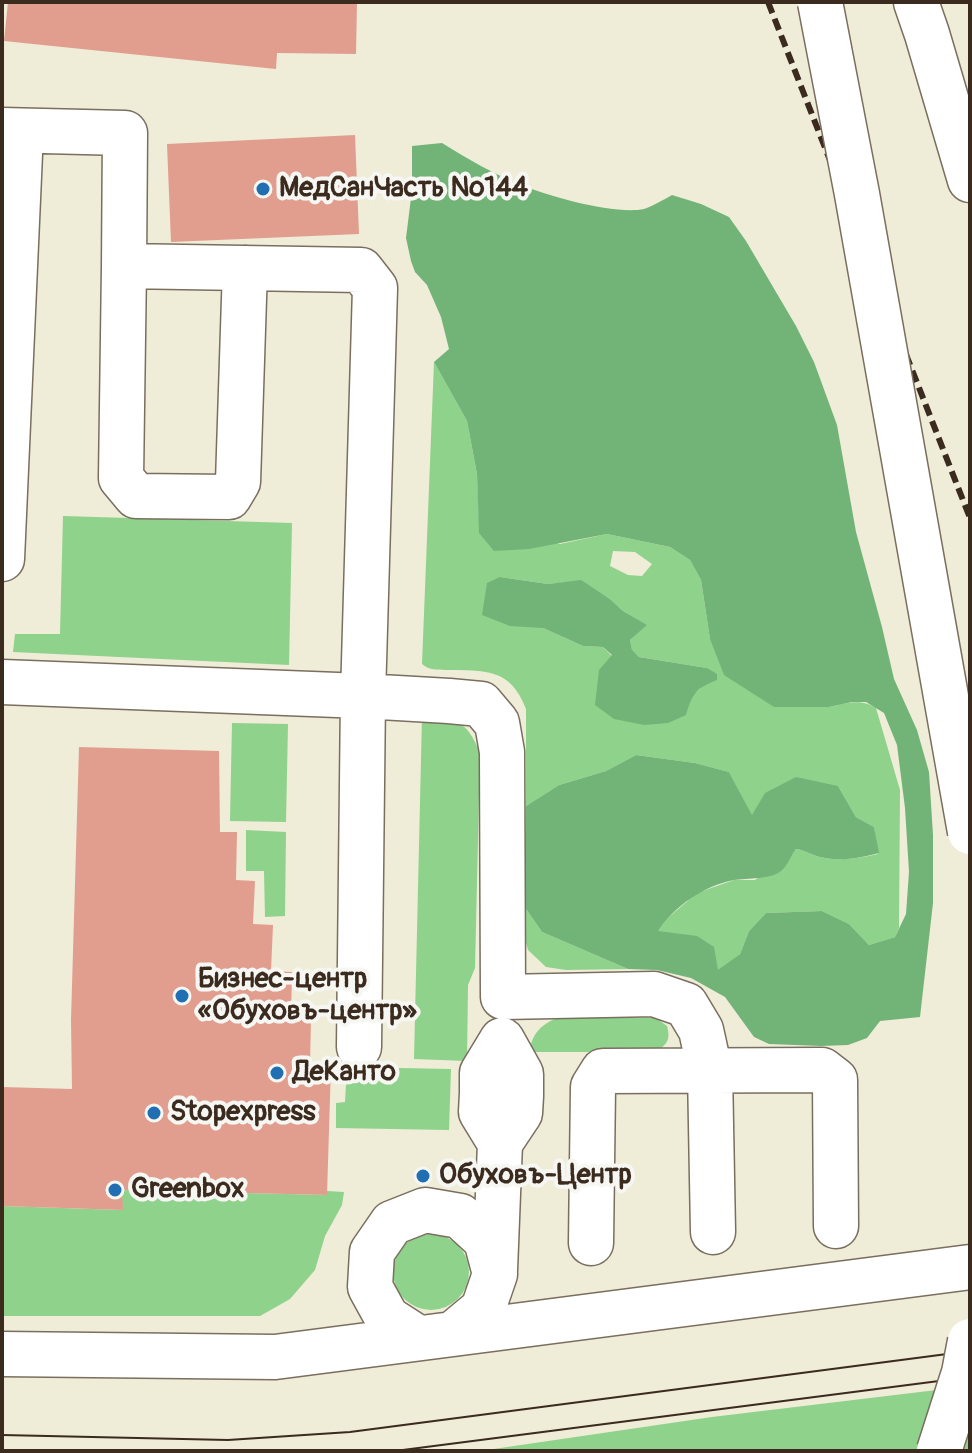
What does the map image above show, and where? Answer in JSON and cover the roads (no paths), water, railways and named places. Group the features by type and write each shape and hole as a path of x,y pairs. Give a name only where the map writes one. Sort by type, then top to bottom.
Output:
{"main road":[{"path":"820,2 970,832"},
{"path":"916,2 970,180"},
{"path":"2,559 12,131 125,133 121,478 136,496 229,497 238,482 245,268"},
{"path":"124,266 361,270 375,288 363,696 359,1047"},
{"path":"2,682 449,701 481,704 497,723 502,752 502,1040 521,1074 520,1113 500,1143 495,1274 483,1309 436,1336"},
{"path":"503,997 654,994 686,1005 701,1030 710,1071 713,1232"},
{"path":"591,1243 593,1087 603,1071 822,1070 835,1080 836,1226"},
{"path":"329,1350 348,1331 370,1287 372,1252 392,1223 425,1210 460,1216 486,1240 495,1274 528,1310 560,1319"},
{"path":"2,1354 275,1357 970,1267"},
{"path":"370,1287 387,1318 436,1336"},
{"path":"939,1451 964,1373 970,1341"}],"tram line":[{"path":"2,1435 228,1440 350,1432 970,1351"},
{"path":"395,1451 970,1377"}],"railway":[{"path":"768,2 970,518"}],"place":[{"name":"МедСанЧасть №144","path":"263,189"},
{"name":"Бизнес-центр «Обуховъ-центр»","path":"182,996"},
{"name":"ДеКанто","path":"277,1073"},
{"name":"Stopexpress","path":"154,1113"},
{"name":"Обуховъ-Центр","path":"423,1176"},
{"name":"Greenbox","path":"115,1190"}]}
